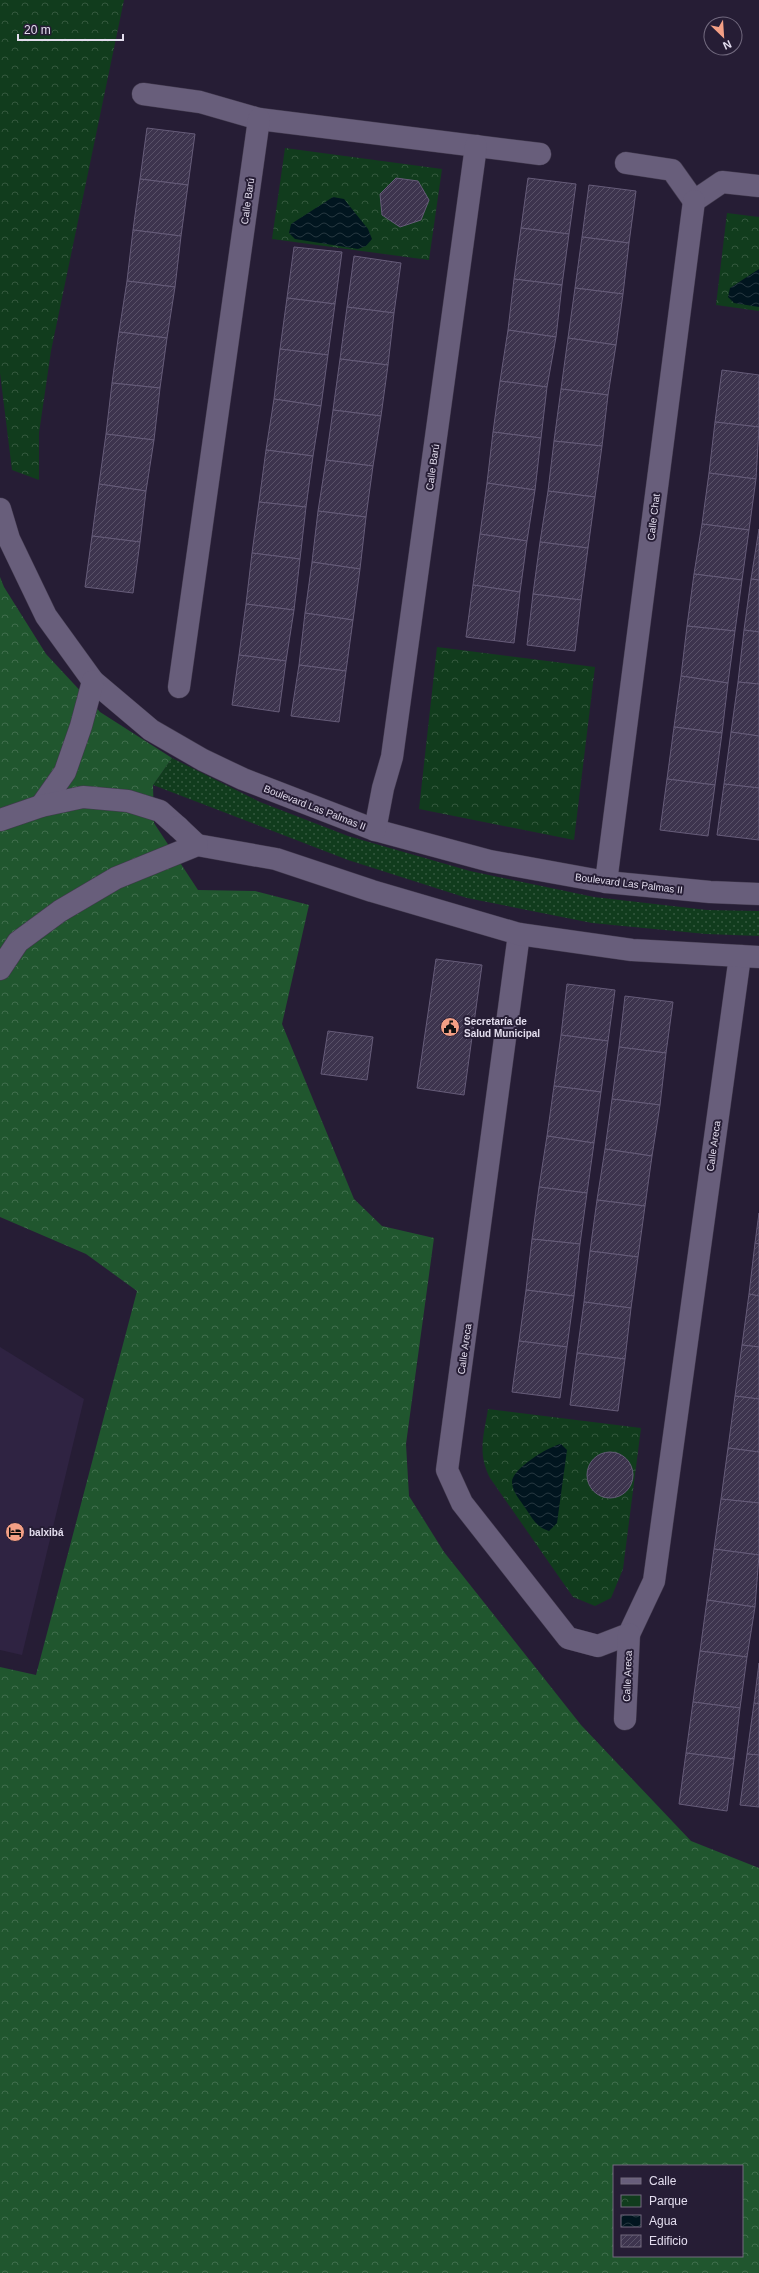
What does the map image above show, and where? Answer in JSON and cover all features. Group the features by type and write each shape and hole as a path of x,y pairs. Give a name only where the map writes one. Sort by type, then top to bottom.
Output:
{"street":[{"path":"143,94 200,102 259,119 540,154"},
{"name":"Calle Barú","path":"179,687 259,119"},
{"name":"Calle Barú","path":"374,830 383,788 392,757 476,146"},
{"path":"626,163 672,170 694,202 722,182 759,186"},
{"name":"Calle Chat","path":"606,882 694,202"},
{"name":"Boulevard Las Palmas II","path":"0,509 9,539 46,616 93,681 151,730 203,760 243,779 374,830 490,861 606,882 710,892 759,894"},
{"path":"41,806 65,772 81,726 93,681"},
{"path":"0,820 41,806 83,797 128,801 160,811 198,845 276,859 372,891 519,934 632,950 749,957"},
{"path":"0,969 18,942 60,911 116,878 198,845"},
{"name":"Calle Areca","path":"519,934 447,1470 462,1503 568,1638 598,1646 629,1634"},
{"name":"Calle Areca","path":"625,1719 629,1634 654,1581 736,985 749,957"}],"shaded area":[{"path":"0,1347 84,1399 22,1655 0,1650"}],"green space":[{"path":"0,0 124,0 51,351 39,433 39,480 12,470 0,373"},
{"path":"285,148 442,169 429,260 272,239"},
{"path":"727,213 759,217 759,311 716,305"},
{"path":"0,577 4,587 46,654 100,712 172,758 153,785 154,823 198,890 255,891 309,905 282,1024 354,1199 382,1226 434,1238 406,1444 409,1496 444,1552 581,1725 691,1841 759,1868 759,2273 0,2273 0,1667 36,1675 137,1291 86,1254 0,1217"},
{"path":"437,647 595,667 574,840 419,809"},
{"path":"172,758 260,802 348,836 470,871 594,897 707,910 759,911 759,936 706,934 592,923 467,898 348,860 153,785"},
{"path":"488,1409 641,1428 623,1569 611,1598 595,1606 573,1597 490,1478 486,1469 483,1452 483,1436"}],"water":[{"path":"333,197 344,199 368,229 372,239 366,246 358,249 295,239 289,233 291,224"},
{"path":"759,269 759,307 734,303 728,297 730,288"},
{"path":"561,1444 567,1450 557,1523 549,1531 538,1525 533,1519 515,1493 512,1482 518,1471 524,1465 540,1453"}],"building":[{"path":"147,128 195,134 188,185 140,179"},
{"path":"396,178 418,181 429,200 421,220 400,227 382,215 380,194"},
{"path":"528,178 576,184 569,234 521,228"},
{"path":"140,179 188,185 181,236 133,230"},
{"path":"589,185 636,191 629,243 582,237"},
{"path":"521,228 569,234 562,285 514,279"},
{"path":"133,230 181,236 175,287 127,281"},
{"path":"582,237 629,243 623,294 575,288"},
{"path":"294,247 342,252 335,304 287,298"},
{"path":"354,256 401,263 394,313 347,307"},
{"path":"514,279 562,285 556,337 508,330"},
{"path":"127,281 175,287 167,338 119,332"},
{"path":"575,288 623,294 616,345 568,338"},
{"path":"287,298 335,304 328,355 280,349"},
{"path":"347,307 394,313 388,365 340,359"},
{"path":"508,330 556,337 547,387 500,381"},
{"path":"119,332 167,338 160,388 112,383"},
{"path":"568,338 616,345 608,395 561,389"},
{"path":"280,349 328,355 321,406 274,399"},
{"path":"340,359 388,365 381,416 333,410"},
{"path":"722,370 759,375 759,427 715,422"},
{"path":"500,381 547,387 541,438 493,432"},
{"path":"112,383 160,388 154,440 106,434"},
{"path":"561,389 608,395 602,446 554,441"},
{"path":"274,399 321,406 313,456 266,450"},
{"path":"333,410 381,416 373,466 326,460"},
{"path":"715,422 759,427 756,479 709,473"},
{"path":"493,432 541,438 535,490 487,483"},
{"path":"106,434 154,440 146,491 99,484"},
{"path":"554,441 602,446 595,497 548,491"},
{"path":"266,450 313,456 306,507 259,502"},
{"path":"326,460 373,466 366,517 318,511"},
{"path":"709,473 756,479 749,530 702,524"},
{"path":"487,483 535,490 527,541 480,534"},
{"path":"99,484 146,491 140,542 92,536"},
{"path":"548,491 595,497 588,548 540,542"},
{"path":"259,502 306,507 300,559 252,553"},
{"path":"318,511 366,517 360,569 312,562"},
{"path":"702,524 749,530 742,580 694,574"},
{"path":"759,529 759,580 751,579"},
{"path":"480,534 527,541 520,592 473,585"},
{"path":"92,536 140,542 133,593 85,587"},
{"path":"540,542 588,548 581,600 533,594"},
{"path":"252,553 300,559 294,610 246,604"},
{"path":"312,562 360,569 353,620 305,613"},
{"path":"694,574 742,580 735,631 687,626"},
{"path":"751,579 759,580 759,632 744,630"},
{"path":"473,585 520,592 514,643 466,637"},
{"path":"533,594 581,600 575,651 527,645"},
{"path":"246,604 294,610 286,661 239,655"},
{"path":"305,613 353,620 346,671 299,665"},
{"path":"687,626 735,631 728,683 681,676"},
{"path":"744,630 759,632 759,684 738,682"},
{"path":"239,655 286,661 279,712 232,705"},
{"path":"299,665 346,671 339,722 291,716"},
{"path":"681,676 728,683 722,733 674,727"},
{"path":"738,682 759,684 759,736 731,732"},
{"path":"674,727 722,733 715,785 667,779"},
{"path":"731,732 759,736 759,788 724,784"},
{"path":"667,779 715,785 708,836 660,830"},
{"path":"724,784 759,788 759,840 717,835"},
{"name":"Secretaría de Salud Municipal","path":"436,959 482,965 464,1095 417,1088"},
{"path":"567,984 615,990 608,1041 561,1035"},
{"path":"625,996 673,1002 666,1053 619,1047"},
{"path":"328,1031 373,1037 367,1080 321,1074"},
{"path":"561,1035 608,1041 601,1092 554,1086"},
{"path":"619,1047 666,1053 660,1105 612,1099"},
{"path":"554,1086 601,1092 594,1143 547,1136"},
{"path":"612,1099 660,1105 652,1156 605,1149"},
{"path":"547,1136 594,1143 587,1193 539,1187"},
{"path":"605,1149 652,1156 645,1206 597,1200"},
{"path":"539,1187 587,1193 580,1244 532,1239"},
{"path":"597,1200 645,1206 638,1257 590,1251"},
{"path":"759,1213 759,1244 755,1243"},
{"path":"532,1239 580,1244 574,1296 526,1290"},
{"path":"755,1243 759,1244 759,1296 749,1294"},
{"path":"590,1251 638,1257 631,1308 584,1302"},
{"path":"526,1290 574,1296 567,1347 519,1341"},
{"path":"749,1294 759,1296 759,1347 742,1345"},
{"path":"584,1302 631,1308 625,1359 577,1353"},
{"path":"519,1341 567,1347 560,1398 512,1392"},
{"path":"742,1345 759,1347 759,1399 735,1396"},
{"path":"577,1353 625,1359 618,1411 570,1405"},
{"path":"735,1396 759,1399 759,1452 728,1448"},
{"path":"728,1448 759,1452 759,1503 721,1499"},
{"path":"610,1452 623,1456 629,1462 633,1475 629,1488 623,1494 610,1498 597,1494 591,1488 587,1475 591,1462 597,1456"},
{"path":"721,1499 759,1503 759,1555 714,1549"},
{"path":"714,1549 759,1555 755,1607 707,1600"},
{"path":"707,1600 755,1607 747,1657 700,1651"},
{"path":"700,1651 747,1657 740,1708 693,1702"},
{"path":"759,1663 759,1704 754,1703"},
{"path":"693,1702 740,1708 734,1759 686,1753"},
{"path":"754,1703 759,1704 759,1755 747,1754"},
{"path":"686,1753 734,1759 727,1811 679,1804"},
{"path":"747,1754 759,1755 759,1807 740,1805"}],"place":[{"name":"Secretaría de Salud Municipal","path":"450,1027"},
{"name":"balxibá","path":"15,1532"}]}
